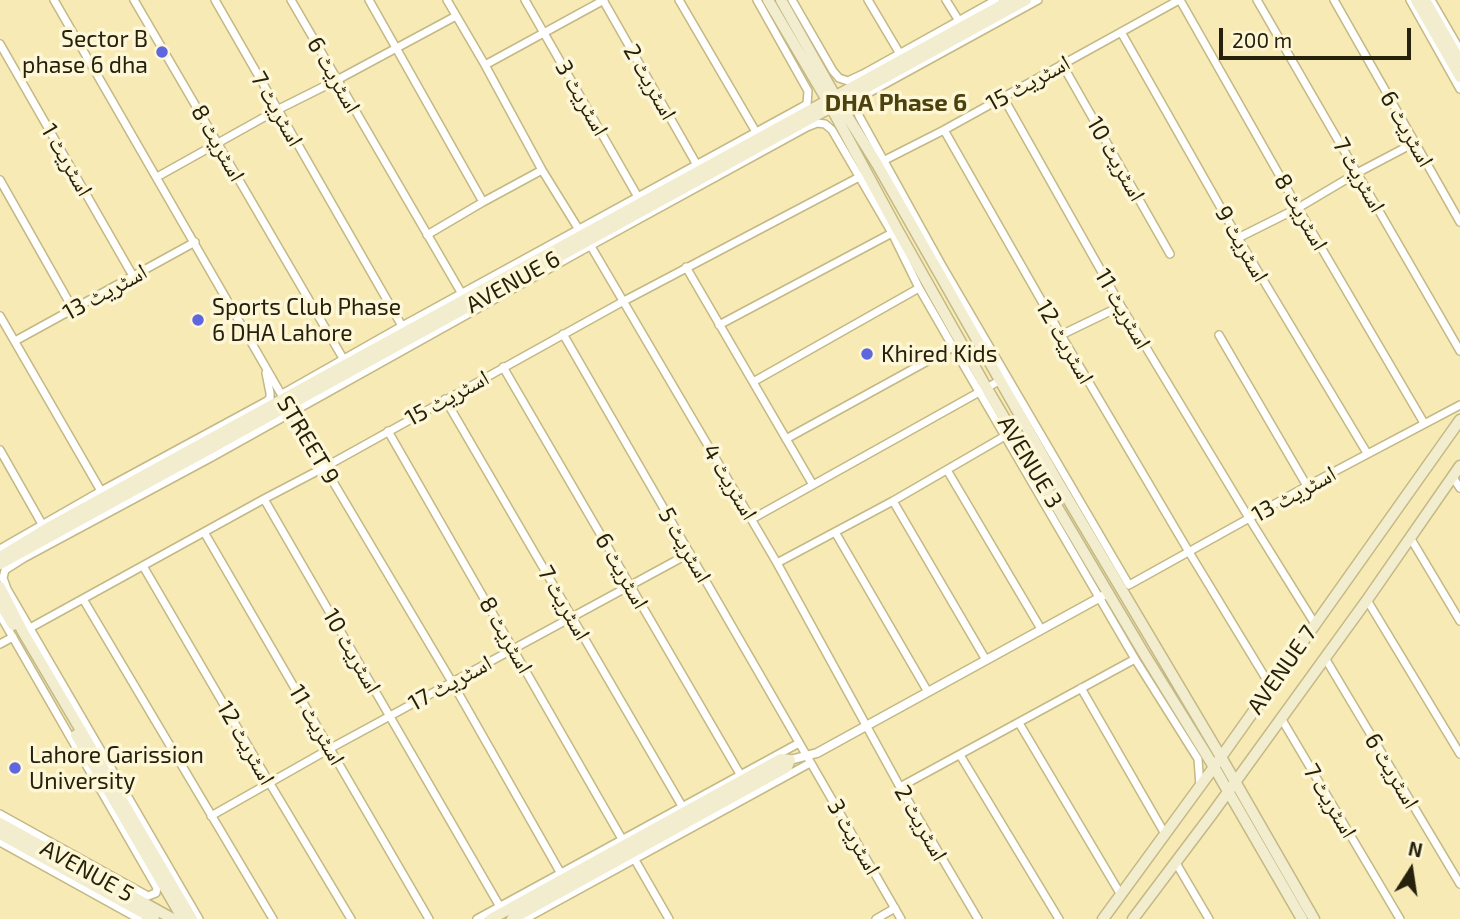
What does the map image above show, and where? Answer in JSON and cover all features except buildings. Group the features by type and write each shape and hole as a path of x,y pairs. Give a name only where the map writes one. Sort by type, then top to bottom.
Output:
{"main road":[{"name":"AVENUE 3","path":"768,0 818,65"},
{"name":"AVENUE 3","path":"781,0 818,65 863,175 982,389 1193,742 1231,787 1314,919"},
{"name":"AVENUE 6","path":"3,558 855,90 1011,0"},
{"name":"AVENUE 6","path":"869,82 1026,0"},
{"path":"1416,0 1460,77"},
{"path":"1425,0 1460,61"},
{"path":"818,65 839,84 855,90 852,108 855,128"},
{"path":"818,65 812,113 827,119 844,134"},
{"name":"AVENUE 3","path":"833,102 881,162 999,381 1221,757 1231,787 1302,919"},
{"name":"AVENUE 7","path":"1103,919 1460,420"},
{"name":"AVENUE 7","path":"1133,919 1367,600 1460,466"},
{"path":"3,589 23,632 192,919"},
{"path":"0,603 183,919"},
{"path":"781,759 790,760 786,767 646,850 524,917 500,916 562,876 781,759"},
{"name":"AVENUE 5","path":"0,823 173,919"},
{"name":"AVENUE 5","path":"0,834 154,919"}],"street":[{"name":"STREET 9","path":"54,0 452,682 562,876"},
{"name":"اسٹریٹ 8","path":"134,0 344,360"},
{"name":"اسٹریٹ 7","path":"215,0 402,326"},
{"name":"اسٹریٹ 6","path":"291,0 462,294"},
{"path":"369,0 483,202"},
{"name":"اسٹریٹ 4","path":"447,0 542,170 752,519 867,726"},
{"name":"اسٹریٹ 3","path":"525,0 638,197"},
{"path":"485,65 603,0"},
{"name":"اسٹریٹ 2","path":"603,0 697,165"},
{"path":"679,0 756,132"},
{"path":"757,0 808,91 802,119"},
{"path":"792,0 818,65 839,78 869,82 1038,0"},
{"path":"868,0 900,54"},
{"path":"946,0 959,21"},
{"path":"881,162 857,109 869,82 900,54 996,0"},
{"name":"اسٹریٹ 8","path":"1179,0 1424,422"},
{"name":"اسٹریٹ 15","path":"881,162 1179,0"},
{"name":"اسٹریٹ 7","path":"1257,0 1460,351"},
{"name":"اسٹریٹ 6","path":"1334,0 1460,222"},
{"path":"1410,0 1460,89"},
{"path":"1432,0 1460,50"},
{"path":"157,177 456,16"},
{"name":"اسٹریٹ 9","path":"1121,33 1237,238 1367,453"},
{"name":"اسٹریٹ 1","path":"0,44 134,276"},
{"name":"اسٹریٹ 10","path":"1062,64 1170,254"},
{"name":"اسٹریٹ 11","path":"1003,97 1121,306 1315,624"},
{"path":"287,403 344,360 402,326 462,294 585,238 638,197 756,132 802,119 821,123 829,127 863,175 919,288 953,347 982,389 1005,436 1104,595 1135,659 1193,742 1198,759 1200,786"},
{"name":"اسٹریٹ 12","path":"944,130 1061,335 1271,687"},
{"path":"1237,238 1298,208 1414,142"},
{"name":"اسٹریٹ 13","path":"881,162 1129,585 1424,422 1460,405"},
{"path":"427,236 542,170"},
{"name":"اسٹریٹ 15","path":"30,628 686,267 863,175"},
{"path":"0,180 73,309"},
{"path":"719,325 892,233"},
{"name":"اسٹریٹ 13","path":"15,341 195,242"},
{"path":"686,267 813,485"},
{"path":"753,382 919,288"},
{"path":"1061,335 1121,306"},
{"path":"0,316 101,491"},
{"name":"اسٹریٹ 5","path":"563,334 808,759"},
{"path":"1219,335 1307,486"},
{"path":"786,439 953,347"},
{"path":"199,919 30,628 3,589 3,558 42,524 267,401 270,393 264,364"},
{"name":"اسٹریٹ 6","path":"503,367 740,774"},
{"path":"752,519 999,381"},
{"name":"اسٹریٹ 7","path":"445,399 682,806"},
{"name":"اسٹریٹ 8","path":"388,431 622,839"},
{"path":"778,564 1005,436"},
{"path":"0,450 42,524"},
{"path":"947,470 1041,629"},
{"path":"1452,476 1460,488"},
{"name":"اسٹریٹ 10","path":"264,499 390,716 500,916"},
{"path":"893,501 986,660"},
{"name":"اسٹریٹ 11","path":"204,532 429,919"},
{"path":"835,532 928,692"},
{"path":"1411,539 1460,621"},
{"name":"اسٹریٹ 17","path":"211,816 690,553"},
{"name":"اسٹریٹ 12","path":"143,566 351,919"},
{"path":"524,917 635,860 646,850 815,754 1104,595"},
{"path":"82,599 273,919"},
{"path":"1367,600 1460,754"},
{"path":"0,615 157,888 156,893 148,896 0,814"},
{"path":"0,644 13,637"},
{"name":"اسٹریٹ 6","path":"1325,658 1460,884"},
{"path":"900,787 1135,659"},
{"path":"1081,688 1165,834"},
{"name":"اسٹریٹ 7","path":"1281,718 1400,919"},
{"path":"1019,723 1121,895"},
{"name":"اسٹریٹ 2","path":"867,726 978,919"},
{"path":"562,876 622,839 799,743"},
{"path":"960,755 1059,919"},
{"path":"790,760 808,759"},
{"name":"اسٹریٹ 3","path":"808,759 901,919"},
{"path":"0,842 139,919"},
{"path":"635,860 666,918"},
{"path":"1176,863 1209,919"},
{"path":"876,919 895,908"},
{"path":"477,919 500,916"}],"place":[{"name":"Sector B phase 6 dha","path":"162,52"},
{"name":"Sports Club Phase 6 DHA Lahore","path":"198,320"},
{"name":"Khired Kids","path":"867,354"},
{"name":"Lahore Garission University","path":"15,768"}],"district":[{"name":"DHA Phase 6","path":"896,103"}]}
